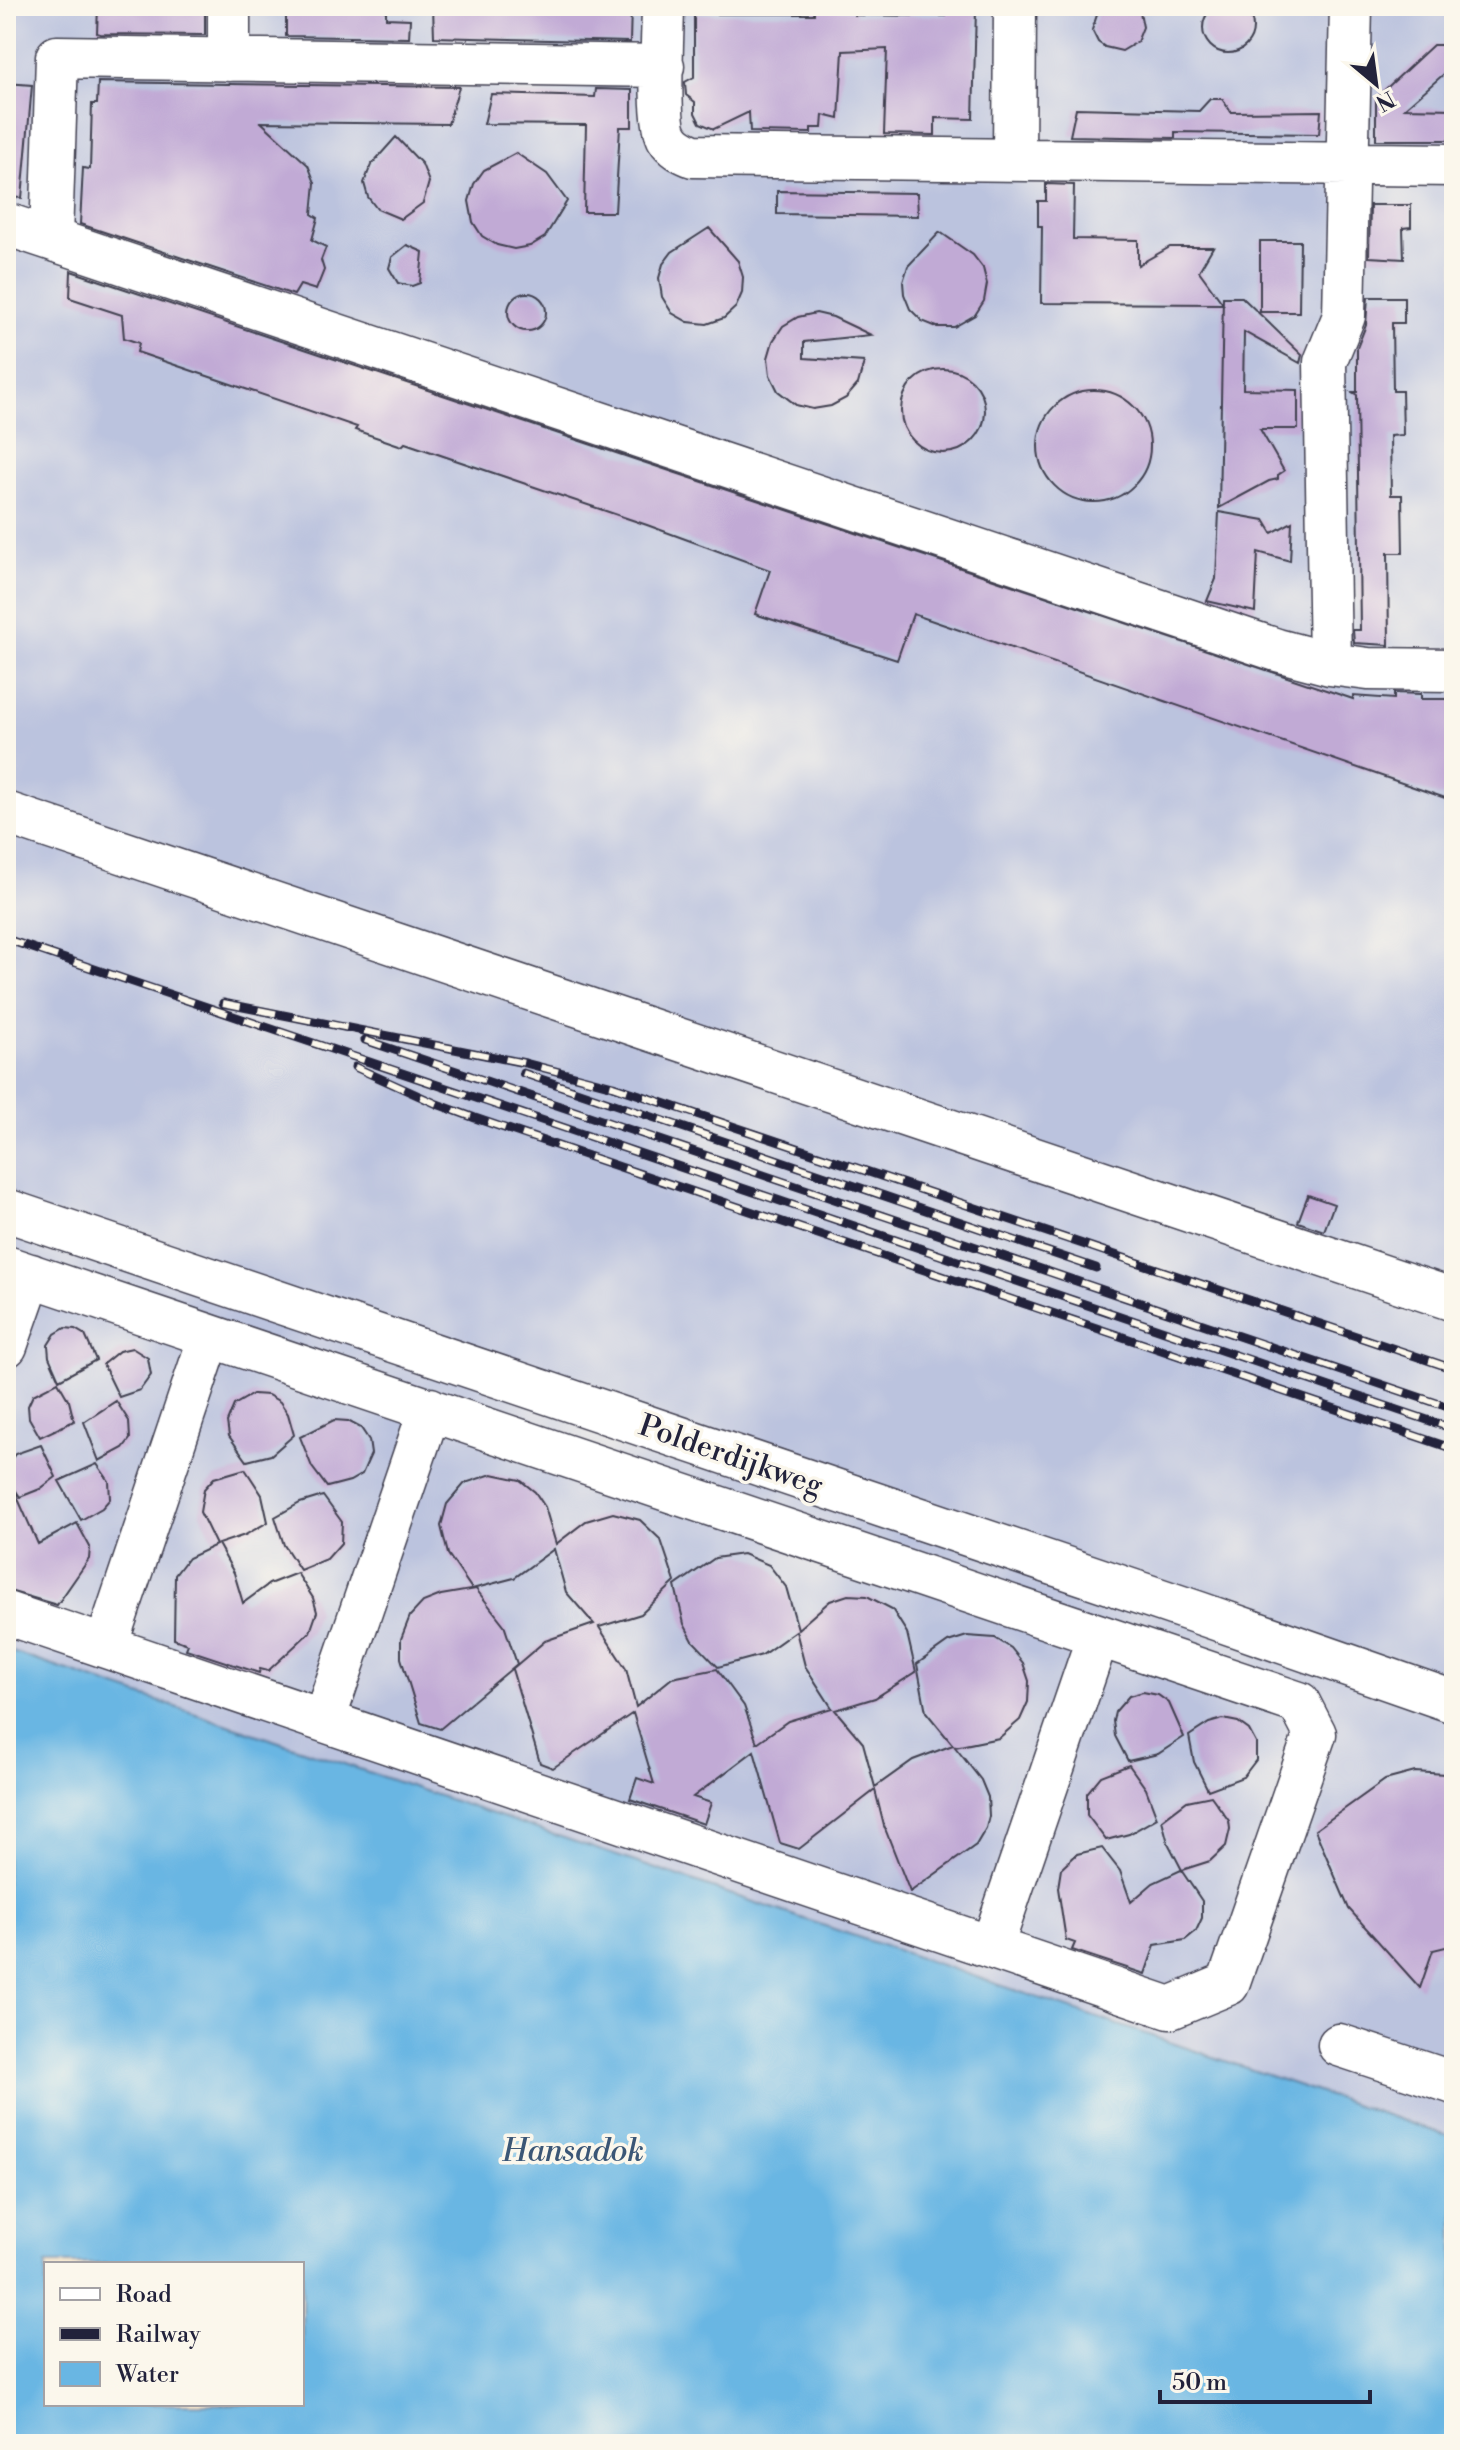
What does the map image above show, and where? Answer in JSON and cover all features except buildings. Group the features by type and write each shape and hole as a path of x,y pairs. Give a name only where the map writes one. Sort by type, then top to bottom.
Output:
{"street":[{"path":"229,6 229,60"},
{"path":"663,6 663,118 667,137 678,149 693,156 1454,165"},
{"path":"1014,158 1015,6"},
{"path":"1330,664 1325,362 1344,316 1351,6"},
{"path":"51,238 57,57 663,66"},
{"path":"6,224 1277,650 1330,664 1368,669 1454,670"},
{"path":"6,813 1454,1300"},
{"name":"Polderdijkweg","path":"6,1210 1454,1702"},
{"path":"6,1346 18,1271 1299,1703 1315,1734 1228,1984 1170,2008 6,1613"},
{"path":"106,1646 210,1336"},
{"path":"324,1720 430,1409"},
{"path":"992,1946 1098,1636"},
{"path":"1339,2045 1454,2083"}],"shaded area":[{"path":"6,6 1454,6 1454,2138 6,1650"}],"water":[{"name":"Hansadok","path":"6,1650 1454,2138 1454,2444 6,2444"}],"railway":[{"path":"6,939 1454,1429"},
{"path":"223,1003 525,1063 613,1086 1454,1369"},
{"path":"365,1040 1454,1409"},
{"path":"355,1067 475,1118 1454,1449"},
{"path":"523,1073 1096,1268"}]}
